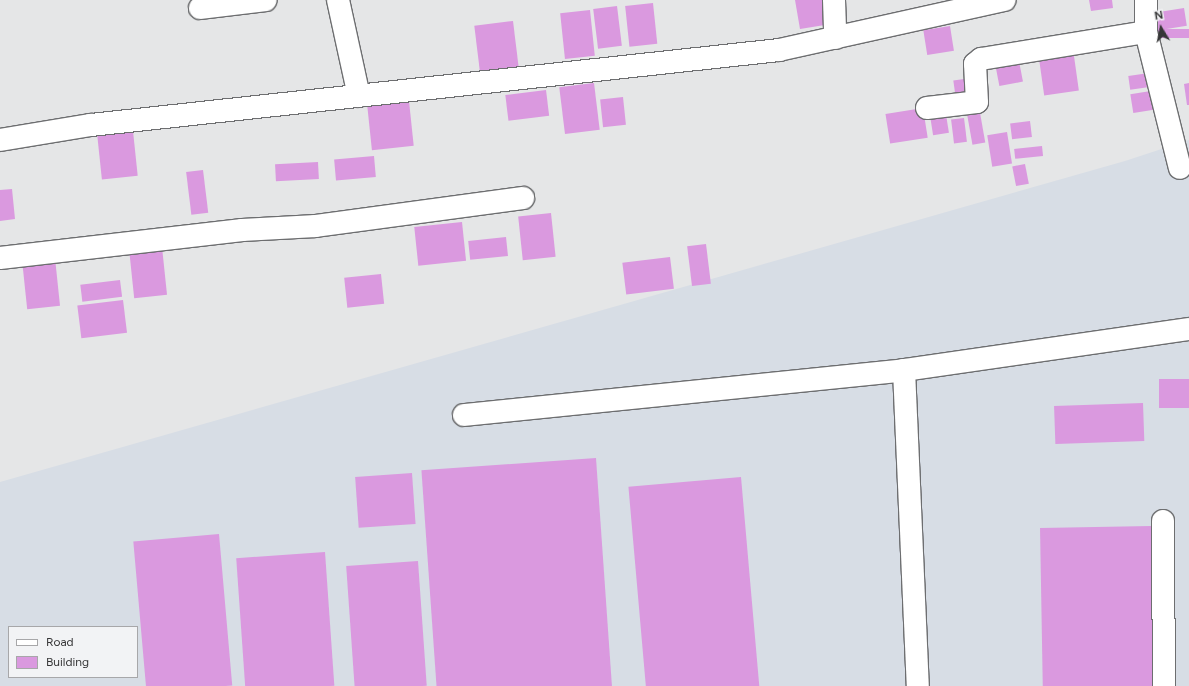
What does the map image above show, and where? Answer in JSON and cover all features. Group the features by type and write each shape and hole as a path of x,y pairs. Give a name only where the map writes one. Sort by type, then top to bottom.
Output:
{"street":[{"path":"200,8 266,0"},
{"path":"338,0 359,96"},
{"path":"834,0 835,38"},
{"path":"0,140 91,125 779,50 1005,0"},
{"path":"1146,0 1146,32 1180,168"},
{"path":"927,108 977,102 975,64 981,59 1146,32"},
{"path":"0,258 242,230 316,226 523,198"},
{"path":"464,415 904,370 1189,329"},
{"path":"904,370 918,686"},
{"path":"1163,521 1164,686"}],"shaded area":[{"path":"1189,140 1189,686 0,686 0,482 1125,161"}],"building":[{"path":"795,0 827,0 831,24 800,29"},
{"path":"1089,0 1112,0 1113,8 1091,11"},
{"path":"653,3 657,44 629,47 625,6"},
{"path":"617,6 622,46 598,49 593,9"},
{"path":"1184,8 1187,26 1157,30 1154,13"},
{"path":"590,10 595,56 565,59 560,13"},
{"path":"513,21 519,69 480,73 474,26"},
{"path":"950,26 954,51 927,55 923,30"},
{"path":"1157,29 1189,29 1189,38 1157,38"},
{"path":"1073,49 1079,91 1044,95 1038,54"},
{"path":"1018,56 1023,82 999,86 994,61"},
{"path":"1156,72 1158,86 1130,90 1128,76"},
{"path":"986,76 989,97 956,101 953,81"},
{"path":"594,83 600,130 565,134 559,87"},
{"path":"1189,83 1189,105 1187,105 1184,84"},
{"path":"546,90 549,116 508,121 505,95"},
{"path":"1157,90 1160,109 1133,113 1130,94"},
{"path":"623,97 626,125 603,127 600,99"},
{"path":"409,101 414,146 372,150 367,105"},
{"path":"979,107 985,142 972,145 966,109"},
{"path":"923,108 928,138 890,144 885,114"},
{"path":"945,108 949,133 933,135 929,111"},
{"path":"964,118 967,142 954,143 951,120"},
{"path":"1030,121 1032,137 1012,139 1010,123"},
{"path":"133,131 138,176 102,180 97,135"},
{"path":"1007,132 1012,164 992,167 987,135"},
{"path":"1042,146 1043,156 1015,159 1014,149"},
{"path":"374,156 376,177 336,180 334,159"},
{"path":"318,162 319,179 276,181 275,164"},
{"path":"1025,164 1029,184 1016,186 1012,166"},
{"path":"203,170 208,213 191,215 186,172"},
{"path":"12,189 15,219 0,221 0,190"},
{"path":"551,213 556,257 523,260 518,216"},
{"path":"462,222 466,261 418,266 414,227"},
{"path":"506,237 508,256 470,260 468,241"},
{"path":"706,244 711,284 692,286 687,246"},
{"path":"162,247 167,295 134,298 129,250"},
{"path":"670,257 674,289 626,295 622,263"},
{"path":"55,258 60,306 27,309 22,261"},
{"path":"381,274 384,304 347,308 344,278"},
{"path":"120,280 122,297 82,302 80,285"},
{"path":"123,300 127,333 81,338 77,306"},
{"path":"1159,379 1189,379 1189,408 1159,408"},
{"path":"1143,403 1144,441 1055,444 1054,406"},
{"path":"596,458 612,686 437,686 421,470"},
{"path":"412,473 416,524 359,528 355,477"},
{"path":"741,477 759,686 646,686 628,487"},
{"path":"1151,526 1154,686 1043,686 1040,528"},
{"path":"219,534 232,685 146,686 133,541"},
{"path":"325,552 334,686 245,686 236,558"},
{"path":"418,561 427,686 355,686 346,566"}]}
